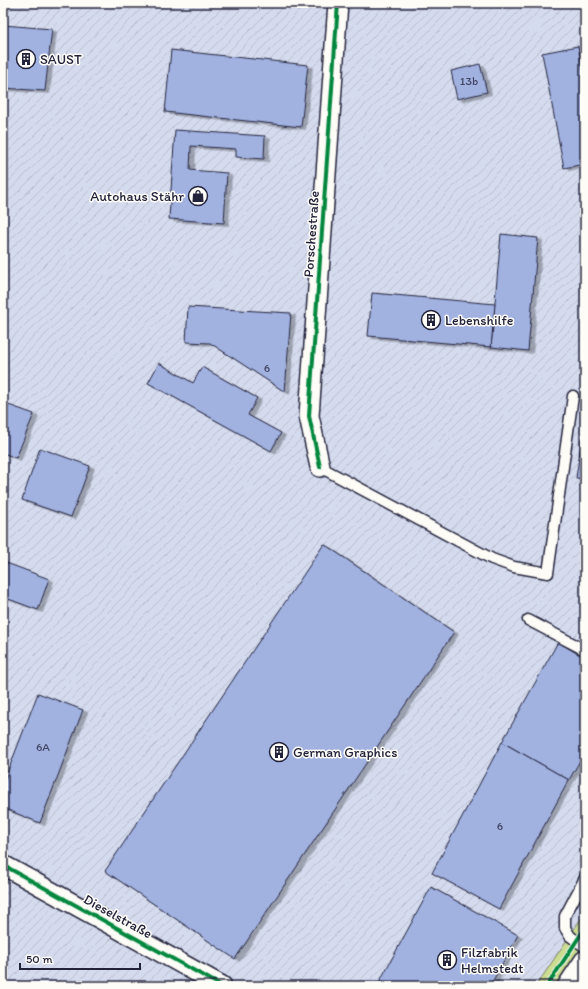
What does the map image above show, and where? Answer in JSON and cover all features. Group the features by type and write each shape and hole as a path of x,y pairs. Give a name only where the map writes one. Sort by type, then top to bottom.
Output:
{"main road":[{"path":"569,986 585,962"}],"street":[{"name":"Porschestraße","path":"320,467 309,416 338,3"},
{"name":"Dieselstraße","path":"3,865 222,986"}],"lane":[{"path":"320,467 492,559 514,567 548,573 573,396"},
{"path":"528,620 585,650"},
{"path":"585,878 565,916 565,928 570,936 585,947"}],"shaded area":[{"path":"3,3 585,3 585,913 536,986 3,986"}],"green space":[{"path":"585,913 585,986 536,986"}],"building":[{"name":"SAUST","path":"3,25 52,29 45,91 3,88"},
{"path":"578,46 585,80 585,164 564,168 542,53"},
{"path":"171,50 308,65 301,127 165,112"},
{"path":"480,64 487,92 457,99 451,71"},
{"name":"Autohaus Stähr","path":"175,130 265,136 264,159 236,157 236,149 191,146 190,170 227,173 224,223 169,219"},
{"path":"501,234 538,238 528,351 491,347"},
{"name":"Lebenshilfe","path":"372,293 495,304 491,347 368,336"},
{"path":"188,307 291,313 285,392 210,343 186,342"},
{"path":"159,363 193,383 202,367 257,398 248,415 281,433 271,451 148,383"},
{"path":"3,403 34,414 16,458 3,453"},
{"path":"585,415 585,479 576,478"},
{"path":"40,448 90,466 71,517 22,500"},
{"name":"German Graphics","path":"324,544 454,632 235,959 105,871"},
{"path":"4,562 49,579 38,610 3,597"},
{"path":"558,642 585,658 585,752 569,780 502,742"},
{"path":"38,693 83,710 40,823 3,808 3,784"},
{"path":"502,742 569,780 499,909 432,873"},
{"name":"Filzfabrik Helmstedt","path":"431,887 518,935 490,986 377,986"}],"cycle path":[{"path":"320,467 309,416 338,3"},
{"path":"3,865 222,986"},
{"path":"547,986 585,928"}],"place":[{"name":"SAUST","path":"26,59"},
{"name":"Autohaus Stähr","path":"198,196"},
{"name":"Lebenshilfe","path":"431,320"},
{"name":"German Graphics","path":"279,752"},
{"name":"Filzfabrik Helmstedt","path":"447,960"}]}
